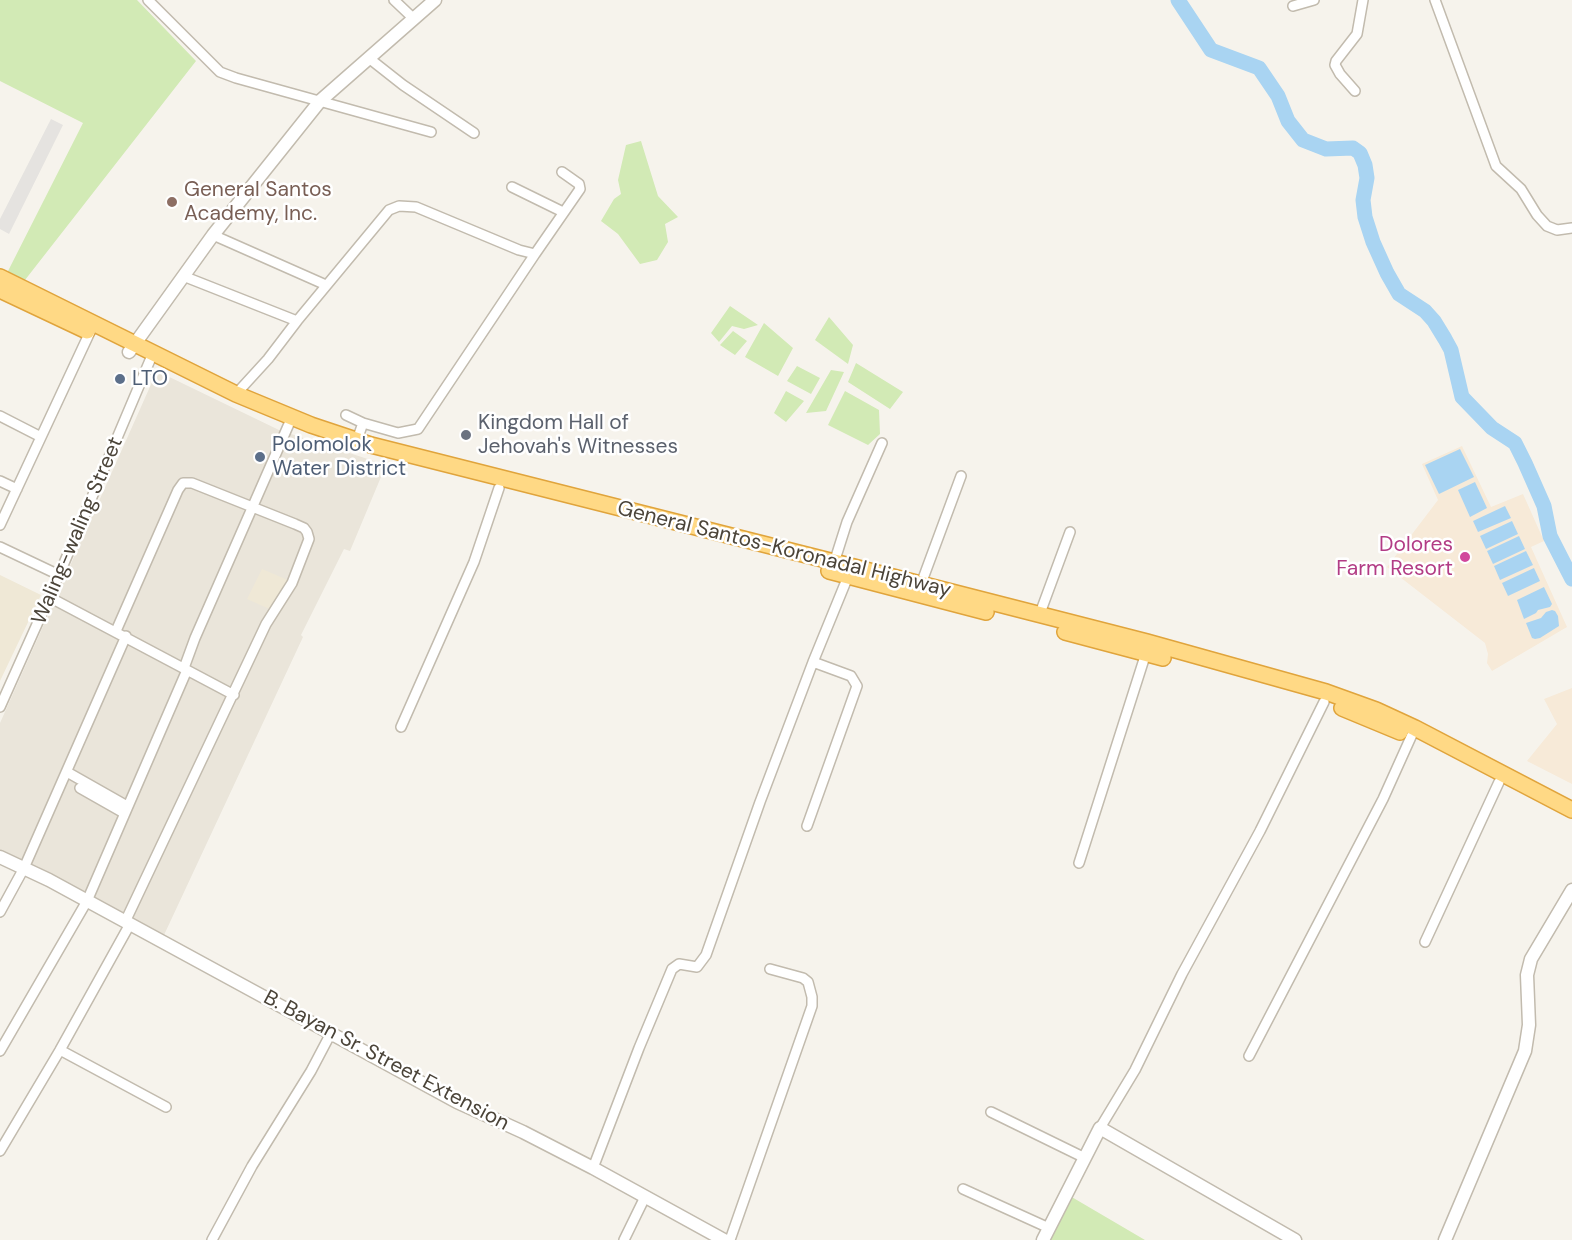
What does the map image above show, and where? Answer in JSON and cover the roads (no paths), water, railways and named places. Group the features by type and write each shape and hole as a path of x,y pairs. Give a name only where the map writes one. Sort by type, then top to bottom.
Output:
{"highway":[{"name":"General Santos-Koronadal Highway","path":"0,277 132,348"},
{"name":"General Santos-Koronadal Highway","path":"0,290 90,332 236,394 290,421 370,452 500,488 850,571 1146,653 1326,692 1376,710 1499,782 1572,820"},
{"name":"General Santos-Koronadal Highway","path":"152,357 261,415 833,567"},
{"name":"General Santos-Koronadal Highway","path":"850,571 921,584 1147,642 1275,682 1324,702 1413,732 1572,810"}],"street":[{"path":"148,0 220,72 431,132"},
{"path":"394,0 414,19"},
{"path":"132,348 213,236 320,101 435,0"},
{"path":"1293,6 1314,0"},
{"path":"1355,90 1335,65 1357,34 1363,0"},
{"path":"1435,0 1496,166 1521,189 1533,210 1547,226 1557,230 1572,228"},
{"path":"370,59 403,85 474,133"},
{"path":"346,415 363,423 398,433 418,429 580,187 562,172"},
{"path":"512,187 563,212"},
{"path":"236,394 268,359 389,210 399,206 416,207 519,250 535,254"},
{"path":"213,236 326,285"},
{"path":"183,276 297,321"},
{"path":"0,525 90,332"},
{"name":"Waling-waling Street","path":"0,707 152,357"},
{"path":"0,416 41,437"},
{"path":"0,1051 87,901 186,669 195,638 290,421"},
{"path":"357,440 363,423"},
{"path":"833,567 847,522 882,443"},
{"path":"921,584 961,476"},
{"path":"0,481 17,489"},
{"path":"0,1151 60,1050 127,923 266,624 291,583 309,539 304,528 192,483 183,483 116,631"},
{"path":"401,727 474,562 500,488"},
{"path":"1039,616 1070,531"},
{"path":"0,547 59,575"},
{"path":"593,1168 672,969 679,964 697,967 706,955 760,802 850,571"},
{"path":"49,597 234,695"},
{"path":"0,912 24,868 126,636"},
{"path":"1079,863 1146,653"},
{"path":"807,826 857,686 851,676 813,662"},
{"path":"1042,1240 1100,1128 1135,1070 1182,974 1260,831 1324,702"},
{"path":"1249,1056 1383,799 1413,732"},
{"path":"67,772 126,809"},
{"path":"1425,942 1499,782"},
{"path":"80,788 126,809"},
{"name":"B. Bayan Sr. Street Extension","path":"0,857 49,880 457,1102 523,1132 593,1168 725,1240"},
{"path":"1445,1240 1525,1051 1529,1025 1527,975 1531,959 1572,890"},
{"path":"725,1240 812,1006 808,982 803,978 770,969"},
{"path":"212,1240 252,1166 311,1071 331,1033"},
{"path":"60,1050 166,1107"},
{"path":"991,1112 1085,1158"},
{"path":"1100,1128 1295,1240"},
{"path":"963,1189 1049,1228"},
{"path":"624,1240 645,1197"}],"water":[{"path":"1460,449 1474,477 1439,494 1425,465"},
{"path":"1475,482 1487,508 1470,517 1458,490"},
{"path":"1505,506 1511,518 1478,532 1473,521"},
{"path":"1512,521 1518,534 1486,549 1480,536"},
{"path":"1519,536 1525,549 1493,564 1487,551"},
{"path":"1526,551 1533,565 1500,580 1494,566"},
{"path":"1534,568 1540,581 1508,596 1502,583"},
{"path":"1544,587 1552,604 1524,619 1517,600"},
{"path":"1552,610 1558,616 1559,626 1540,638 1532,638 1526,623 1541,618 1546,612"}],"waterway":[{"path":"1178,0 1211,50 1259,68 1278,96 1288,121 1303,140 1326,149 1353,148 1360,153 1367,178 1363,200 1365,217 1387,273 1399,294 1425,311 1445,339 1451,350 1462,397 1492,428 1515,443 1544,506 1550,536 1572,579"}],"place":[{"name":"General Santos Academy, Inc.","path":"172,202"},
{"name":"LTO","path":"120,379"},
{"name":"Kingdom Hall of Jehovah's Witnesses","path":"466,435"},
{"name":"Polomolok Water District","path":"260,457"},
{"name":"Dolores Farm Resort","path":"1465,557"}]}
